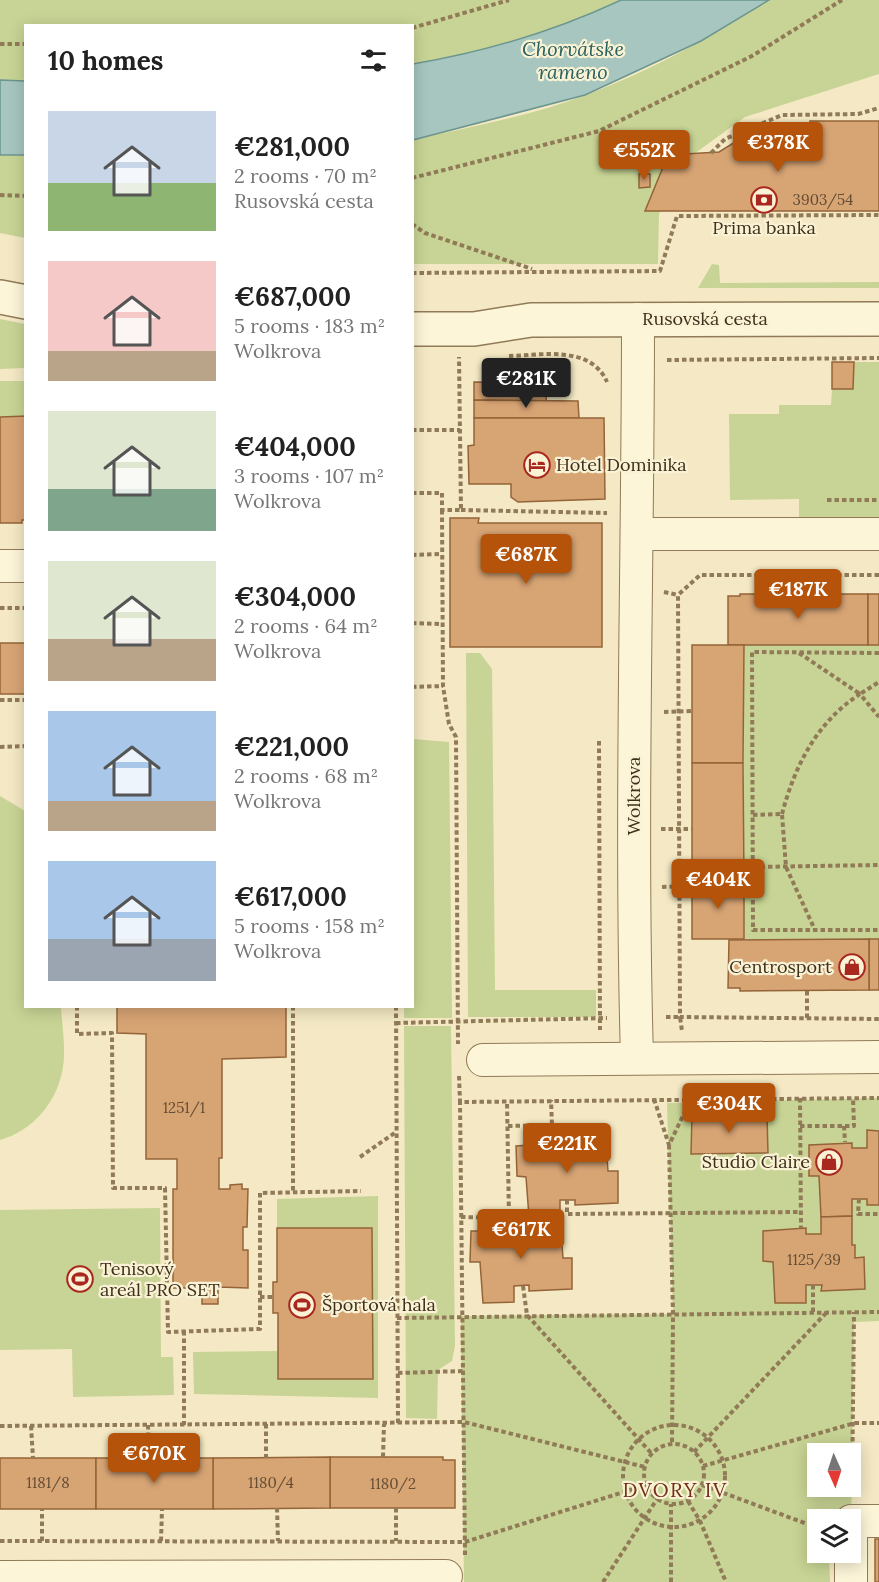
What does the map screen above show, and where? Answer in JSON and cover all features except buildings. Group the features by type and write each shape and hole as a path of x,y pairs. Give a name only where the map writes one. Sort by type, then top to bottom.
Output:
{"street":[{"path":"0,297 24,302"},
{"name":"Rusovská cesta","path":"414,310 474,310 531,320"},
{"name":"Rusovská cesta","path":"414,329 474,329 531,320 879,319"},
{"name":"Wolkrova","path":"637,1058 634,712 626,524 638,320"},
{"path":"626,524 700,534 879,534"},
{"path":"0,566 24,566"},
{"path":"467,1061 879,1057"},
{"path":"861,1521 879,1521"},
{"path":"851,1563 851,1582"},
{"path":"0,1577 455,1569"}],"path":[{"path":"414,27 509,0"},
{"path":"414,178 599,131 752,56 842,0"},
{"path":"0,44 24,44"},
{"path":"711,153 725,139 782,115 858,114 879,108"},
{"path":"0,195 24,196"},
{"path":"414,273 660,271 678,213 879,215"},
{"path":"414,225 425,232 537,271"},
{"path":"501,356 574,356 598,366 637,360 879,358"},
{"path":"447,357 470,357"},
{"path":"459,357 461,510"},
{"path":"598,366 609,386"},
{"path":"414,430 460,430"},
{"path":"414,493 442,493 443,686 449,724 456,737 458,1022 467,1061 460,1102 465,1542 455,1569"},
{"path":"827,500 879,500"},
{"path":"442,510 626,524"},
{"path":"414,555 442,554"},
{"path":"680,1017 678,594 700,575 879,575"},
{"path":"795,575 795,594"},
{"path":"0,608 24,608"},
{"path":"414,623 442,624"},
{"path":"879,653 752,652 753,930 879,930"},
{"path":"799,652 860,694 879,717"},
{"path":"815,930 786,867 782,814 790,783 815,735 860,694 879,682"},
{"path":"414,687 443,686"},
{"path":"0,700 24,700"},
{"path":"599,741 602,1099"},
{"path":"0,747 24,746"},
{"path":"753,815 782,814"},
{"path":"753,867 879,865"},
{"path":"807,990 807,1018"},
{"path":"77,1008 77,1034 112,1033 114,1188 165,1188 168,1332 260,1329 260,1193 361,1191"},
{"path":"293,1008 293,1192"},
{"path":"396,1008 399,1424"},
{"path":"396,1023 636,1017 879,1019"},
{"path":"800,1098 801,1228"},
{"path":"800,1126 854,1126 853,1098"},
{"path":"460,1102 879,1098"},
{"path":"654,1099 669,1145 673,1314 672,1444"},
{"path":"669,1145 691,1099"},
{"path":"551,1100 552,1143"},
{"path":"507,1101 508,1228"},
{"path":"508,1126 552,1125"},
{"path":"844,1126 845,1142"},
{"path":"360,1157 396,1131"},
{"path":"859,1199 858,1214 879,1214"},
{"path":"567,1200 567,1214 800,1212"},
{"path":"461,1217 508,1218"},
{"path":"813,1285 813,1312"},
{"path":"523,1286 527,1315 652,1454"},
{"path":"260,1297 273,1297"},
{"path":"694,1452 827,1312"},
{"path":"851,1509 855,1423 854,1312"},
{"path":"397,1318 879,1312"},
{"path":"184,1331 184,1425"},
{"path":"398,1373 463,1371"},
{"path":"0,1426 464,1422 645,1467"},
{"path":"703,1466 855,1423 879,1423"},
{"path":"266,1424 267,1458"},
{"path":"383,1457 384,1424"},
{"path":"672,1424 691,1427 708,1437 724,1460 726,1477 718,1505 700,1521 671,1527 645,1518 629,1502 625,1491 624,1463 638,1440 648,1431 672,1424"},
{"path":"148,1425 149,1457"},
{"path":"31,1426 33,1458"},
{"path":"672,1444 687,1447 694,1452 703,1466 702,1485 688,1501 671,1504 657,1499 646,1485 645,1467 652,1454 672,1444"},
{"path":"0,1541 465,1542 646,1485"},
{"path":"702,1485 807,1523"},
{"path":"603,1582 657,1499"},
{"path":"688,1501 700,1521 726,1582"},
{"path":"671,1504 671,1582"},
{"path":"277,1508 278,1541"},
{"path":"396,1508 396,1541"},
{"path":"42,1509 42,1541"},
{"path":"161,1541 162,1509"}],"green space":[{"path":"0,0 621,0 545,31 466,53 414,64 414,24 24,24 24,81 0,80"},
{"path":"769,0 879,0 879,74 745,117 687,159 659,214 658,264 414,264 414,140 522,115 586,95 634,75 725,27"},
{"path":"0,155 24,155 24,238 0,233"},
{"path":"712,264 719,265 720,283 879,282 879,288 698,288"},
{"path":"0,319 24,324 24,368 0,369"},
{"path":"854,362 879,362 879,520 799,521 799,499 730,500 729,414 779,414 779,405 831,405 832,389 853,388"},
{"path":"0,381 24,381 24,416 0,417"},
{"path":"744,645 879,645 879,939 744,939"},
{"path":"466,653 480,653 492,669 495,990 596,990 596,1017 468,1017"},
{"path":"414,739 449,742 452,1018 404,1018 404,1008 414,1008"},
{"path":"0,796 24,810 24,1008 61,1008 64,1052 60,1080 50,1103 23,1130 0,1140"},
{"path":"404,1026 451,1026 455,1346 452,1361 438,1370 437,1419 406,1418"},
{"path":"879,1098 879,1321 854,1322 852,1443 807,1443 807,1497 852,1497 851,1509 807,1509 807,1563 829,1563 830,1582 464,1582 461,1316 673,1314 667,1103"},
{"path":"378,1196 378,1398 194,1394 193,1352 278,1351 278,1379 372,1379 372,1229 277,1228 277,1199"},
{"name":"Tenisový areál PRO SET","path":"160,1208 161,1357 173,1357 174,1395 73,1397 72,1349 0,1350 0,1210"}],"water":[{"name":"Chorvátske rameno","path":"621,0 769,0 701,41 585,95 414,140 414,64 519,39"},
{"path":"0,80 24,81 24,155 0,155"}],"place":[{"name":"Prima banka","path":"764,200"},
{"name":"Hotel Dominika","path":"537,465"},
{"name":"Centrosport","path":"852,967"},
{"name":"Studio Claire","path":"829,1162"},
{"name":"Tenisový areál PRO SET","path":"80,1279"},
{"name":"Športová hala","path":"302,1305"}],"district":[{"name":"DVORY IV","path":"675,1490"}]}
